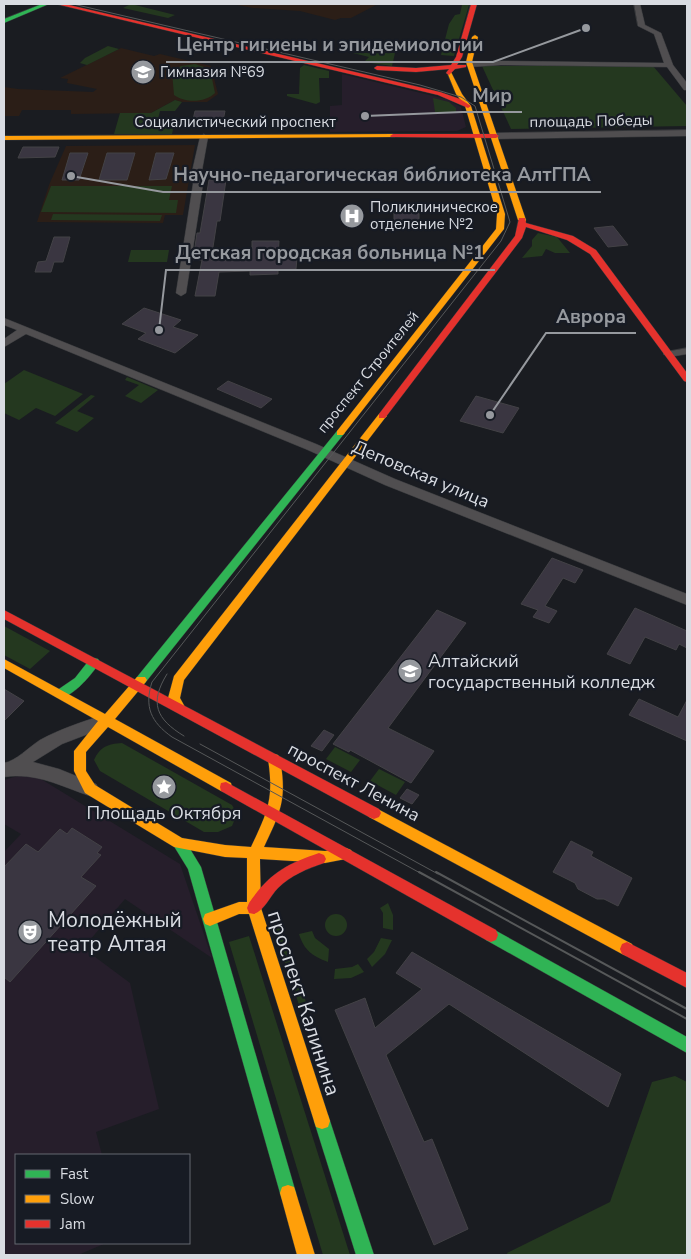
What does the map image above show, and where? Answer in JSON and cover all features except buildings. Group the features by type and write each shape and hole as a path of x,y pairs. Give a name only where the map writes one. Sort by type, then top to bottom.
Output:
{"main road":[{"path":"4,15 31,4"},
{"path":"4,21 46,4"},
{"path":"59,4 416,88 464,102 471,95 480,91"},
{"path":"94,4 423,82 416,88"},
{"path":"451,68 458,58 474,4"},
{"path":"179,707 174,698 178,679 519,236 523,224 522,214 470,65 470,58 484,4"},
{"path":"352,64 386,69 451,68 470,65"},
{"name":"проспект Строителей","path":"107,720 496,236 502,221 477,136 464,102 449,72 451,68"},
{"name":"Социалистический проспект","path":"4,138 496,136"},
{"path":"523,224 570,238 593,252 687,378"},
{"path":"446,300 467,305"},
{"name":"проспект Ленина","path":"4,614 687,980"},
{"path":"60,694 79,681 94,662"},
{"path":"4,663 687,1045"},
{"path":"60,694 76,721 80,751 77,763 80,774 90,788 179,843 225,851 255,853 325,857 346,854"},
{"path":"80,751 107,720"},
{"name":"проспект Калинина","path":"274,759 278,785 273,814 255,853 253,862 254,908 365,1255"},
{"path":"179,843 194,867 210,918 306,1255"},
{"path":"210,918 239,908 254,908 267,885 287,871 325,857"}],"street":[{"path":"637,4 642,26 657,33 669,65 687,88"},
{"path":"470,65 501,62 669,65"},
{"name":"площадь Победы","path":"496,136 687,133"},
{"path":"181,293 198,184 196,176 204,137"},
{"name":"Деповская улица","path":"4,321 480,518 687,600"},
{"path":"4,344 25,330"},
{"path":"669,354 687,351"},
{"path":"9,769 52,741 76,721 107,720"},
{"path":"9,769 42,771 90,788"}],"shaded area":[{"path":"232,4 378,4 351,18 335,20 300,11 253,8"},
{"name":"Гимназия №69","path":"121,48 154,56 160,54 211,66 218,94 207,102 182,102 175,100 151,113 71,114 71,110 22,110 19,116 4,116 4,87 93,92 97,89 67,83 68,79 60,78"},
{"path":"342,74 446,99 461,107 466,127 457,131 330,132 330,106 342,105"},
{"path":"195,145 183,215 165,215 163,223 37,222 49,185 66,146"},
{"path":"21,775 36,776 180,864 212,958 125,899 83,948 130,983 159,1109 96,1132 102,1154 15,1154 15,1244 104,1244 78,1255 4,1255 4,852 21,834 4,824 4,780"}],"green space":[{"path":"131,4 175,15 168,18 123,8"},
{"path":"462,5 469,5 454,56 441,55 449,24 455,15 460,14"},
{"path":"395,42 396,47 342,47 341,43"},
{"path":"108,46 119,49 87,65 80,63 85,58"},
{"path":"353,53 395,53 392,66 364,62 369,57"},
{"path":"195,64 210,69 215,93 206,99 195,101 179,98 174,95 172,72 181,66"},
{"path":"304,65 329,71 329,78 319,78 320,102 316,104 287,96 287,94 299,94 300,68"},
{"path":"482,66 653,66 687,106 687,126 511,129"},
{"path":"433,98 449,102 456,108 456,112 435,112"},
{"path":"175,100 182,102 175,111 160,111 158,119 160,119 159,125 174,125 172,134 114,134 120,113 151,113"},
{"path":"51,186 172,186 169,200 178,200 176,213 41,212"},
{"path":"53,214 162,215 160,221 51,220"},
{"path":"538,233 557,237 570,253 555,253 546,249 542,256 522,258 532,246 532,240"},
{"path":"131,250 169,250 167,262 128,262"},
{"path":"24,370 83,394 55,416 36,408 19,420 4,413 4,384"},
{"path":"127,377 158,390 141,403 125,396 139,385 125,380"},
{"path":"91,395 95,396 77,411 94,418 77,432 55,423"},
{"path":"4,626 50,651 30,669 4,655"},
{"path":"122,743 232,805 237,814 232,826 218,832 204,832 100,771 94,760 99,752 108,745"},
{"path":"335,747 360,760 351,772 326,759"},
{"path":"379,769 405,782 396,795 370,781"},
{"path":"388,903 393,915 393,930 383,928 383,913 380,908"},
{"path":"336,914 344,917 347,925 344,933 336,936 328,933 325,925 328,917"},
{"path":"277,918 306,1002 299,1005 271,920"},
{"path":"312,931 315,938 329,949 328,962 313,955 303,944 299,934"},
{"path":"249,936 350,1255 323,1255 229,942"},
{"path":"381,938 392,940 385,954 372,967 367,959 374,952"},
{"path":"358,964 364,972 351,978 334,979 335,969 352,967"},
{"path":"675,1076 687,1082 687,1255 508,1255 507,1253 610,1202 652,1082"}],"tram line":[{"path":"73,4 420,85 461,97 475,106 510,222 501,241 152,682 149,699 149,706 154,720 172,737 422,874"},
{"path":"167,674 158,694 158,710 167,723 184,736"},
{"path":"200,744 438,874"},
{"path":"419,872 687,1019"},
{"path":"436,872 687,1009"}],"traffic: fast":[{"path":"4,21 46,4"},
{"path":"141,680 340,433"},
{"path":"60,694 79,681 94,662"},
{"path":"179,843 194,867 288,1193"},
{"path":"491,935 687,1045"},
{"path":"322,1121 365,1255"}],"traffic: slow":[{"path":"475,37 469,62 522,220"},
{"path":"340,433 500,229 501,214 468,106 459,94 449,73"},
{"path":"4,138 393,136"},
{"path":"179,707 174,698 178,679 382,416"},
{"path":"4,663 226,787"},
{"path":"141,680 80,751 80,771 90,789 179,843 225,851 325,857 346,854"},
{"path":"274,759 278,785 273,814 255,853 253,862 254,908 322,1121"},
{"path":"374,813 627,949"},
{"path":"210,919 239,908 254,908"},
{"path":"288,1193 306,1255"}],"traffic: jam":[{"path":"59,4 440,94 458,100 468,106"},
{"path":"449,73 459,57 474,4"},
{"path":"377,68 416,70 464,66"},
{"path":"393,136 496,136"},
{"path":"382,416 519,236 523,224 522,220"},
{"path":"523,224 570,238 593,252 687,379"},
{"path":"4,614 374,813"},
{"path":"226,787 491,935"},
{"path":"254,908 267,890 281,876 319,859"},
{"path":"627,949 687,981"}],"place":[{"name":"Центр гигиены и эпидемиологии","path":"586,28"},
{"name":"Гимназия №69","path":"143,72"},
{"name":"Мир","path":"365,116"},
{"name":"Научно-педагогическая библиотека АлтГПА","path":"71,176"},
{"name":"Поликлиническое отделение №2","path":"352,216"},
{"name":"Детская городская больница №1","path":"159,330"},
{"name":"Аврора","path":"490,415"},
{"name":"Алтайский государственный колледж","path":"410,671"},
{"name":"Площадь Октября","path":"164,787"},
{"name":"Молодёжный театр Алтая","path":"30,932"}]}
